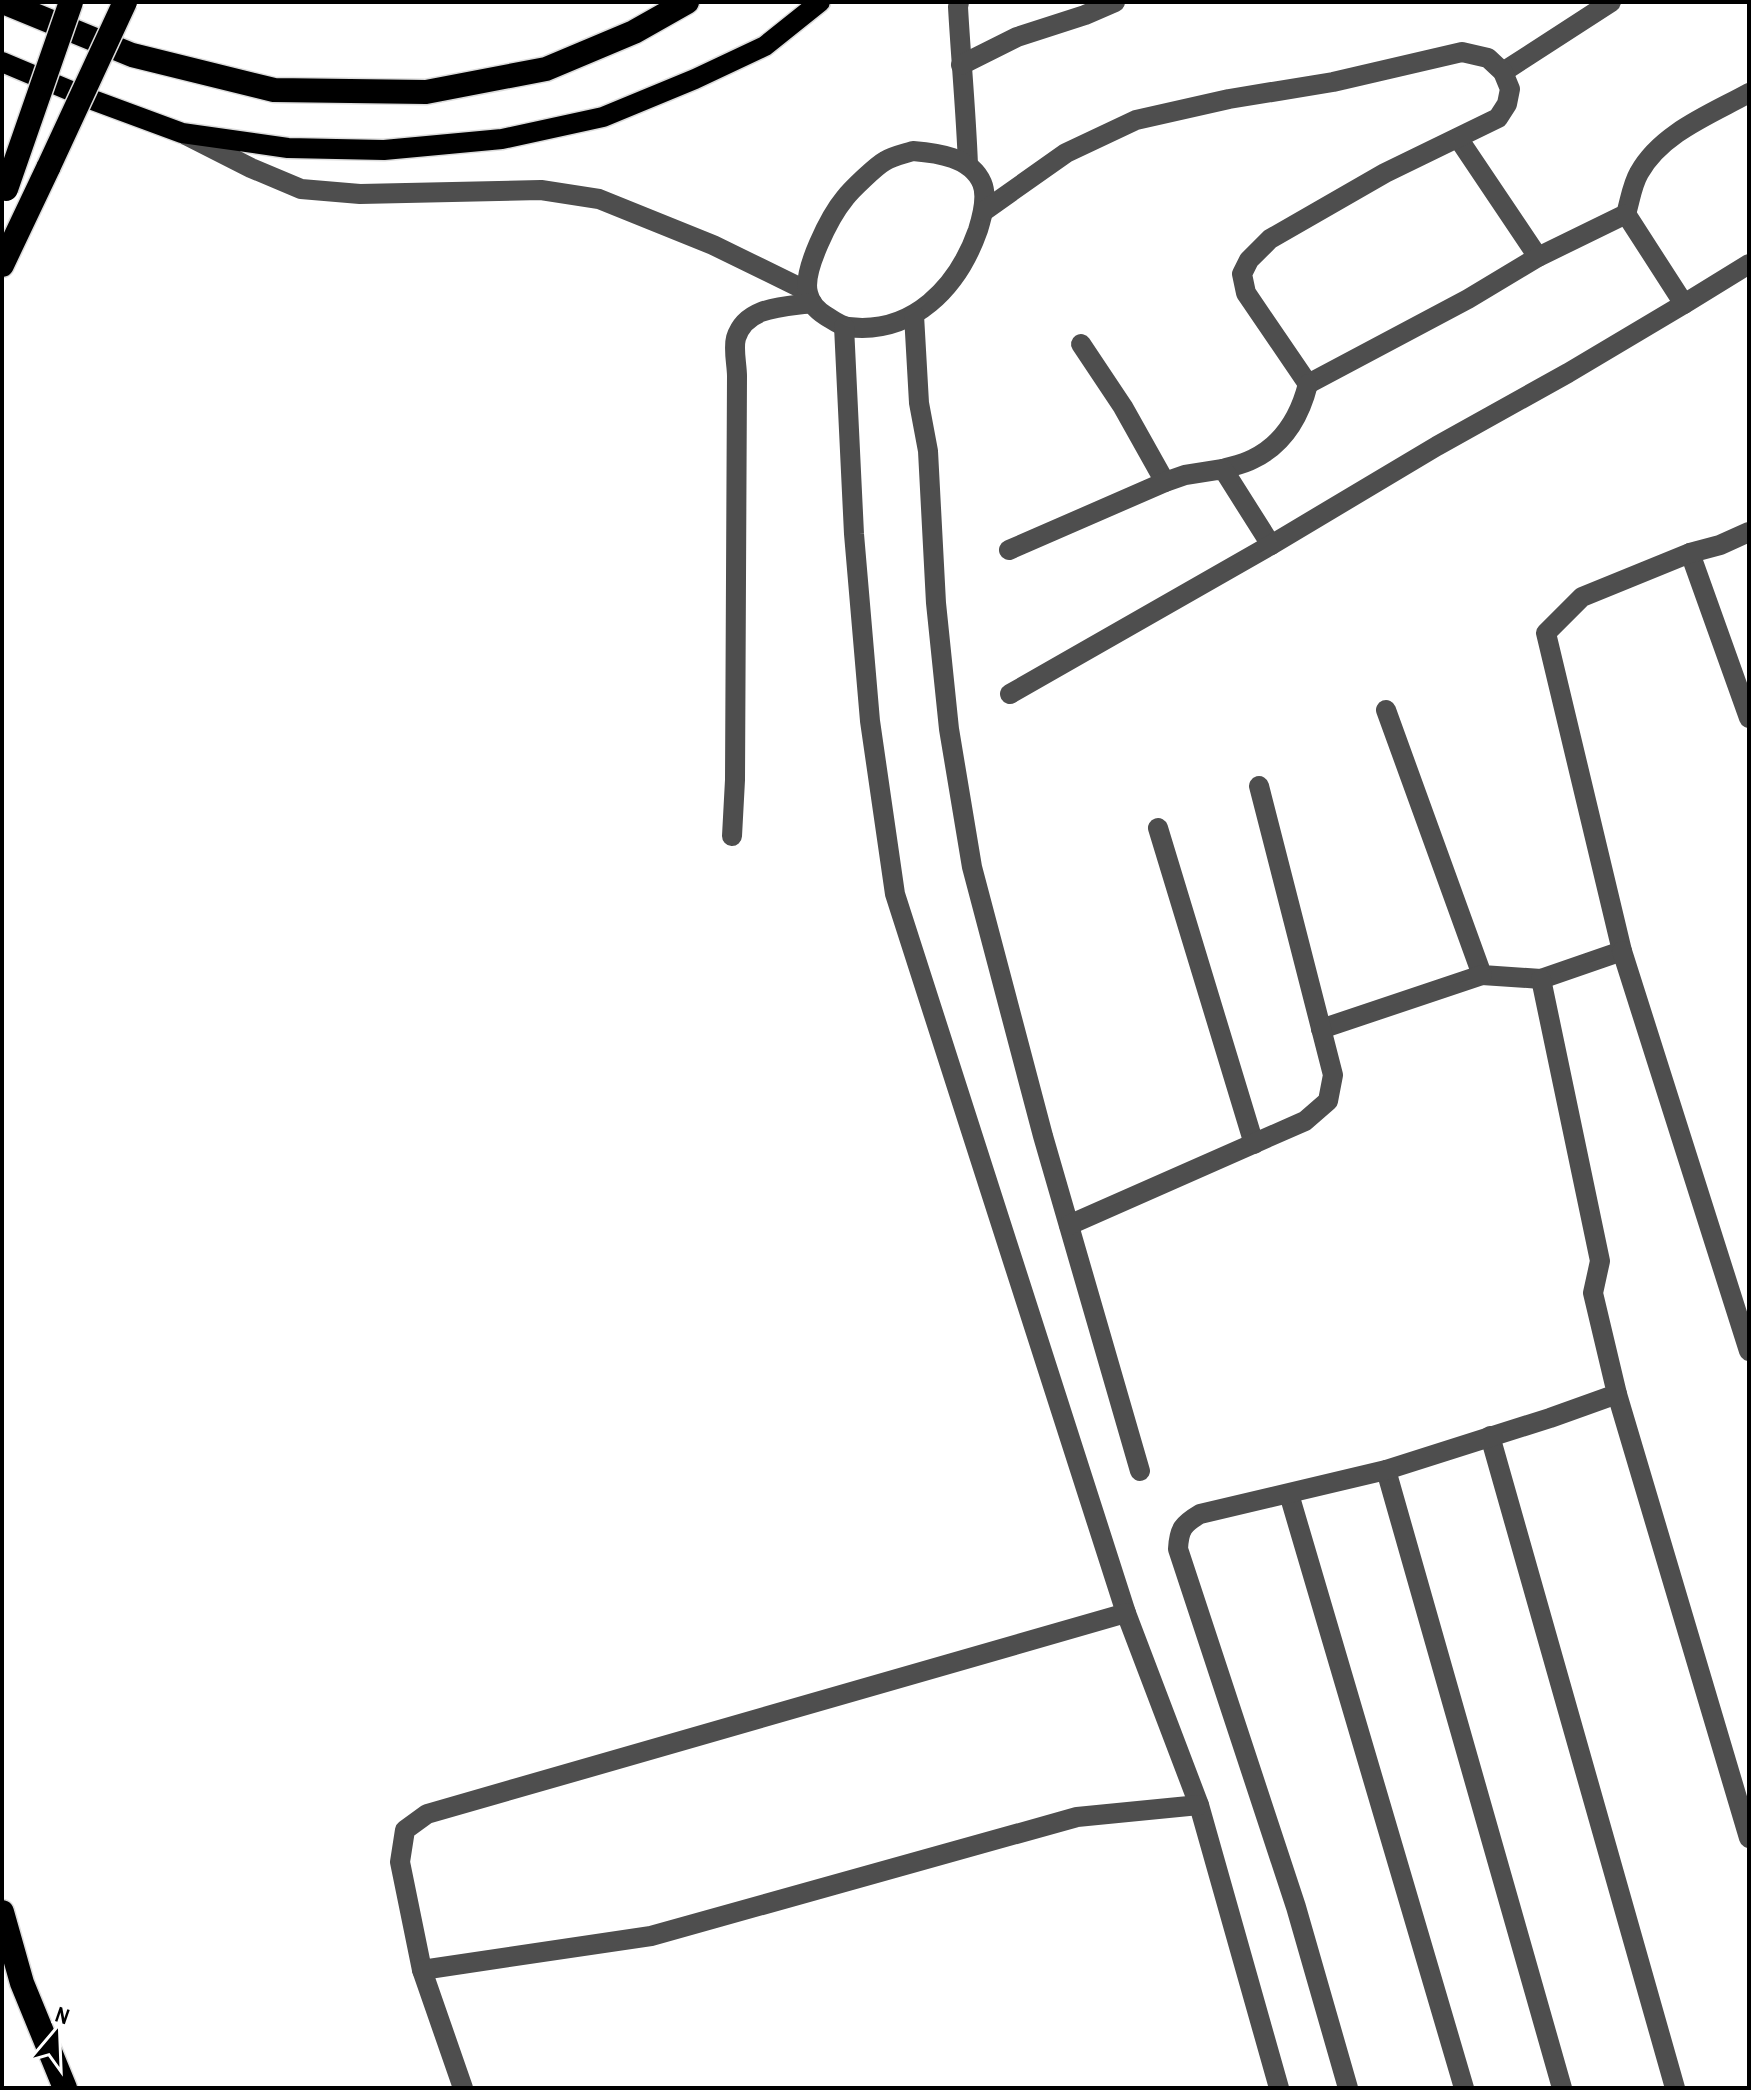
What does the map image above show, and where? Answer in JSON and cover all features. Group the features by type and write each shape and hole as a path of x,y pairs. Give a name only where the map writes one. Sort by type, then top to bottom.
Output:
{"highway":[{"path":"3,2 132,55 274,90 426,92 546,69 634,32 687,2"},
{"path":"4,198 71,2"},
{"path":"2,265 125,2"},
{"path":"2,1912 22,1983 65,2088"}],"main road":[{"path":"2,62 182,133 288,148 370,149 502,139 603,117 765,46 820,2"}],"lane":[{"path":"959,2 968,165"},
{"path":"961,65 1017,37 1115,2"},
{"path":"1503,72 1611,2"},
{"path":"984,211 1066,153 1136,120 1229,99 1333,82 1462,52 1488,58 1503,72 1510,89 1507,104 1498,118 1385,173 1270,239 1249,260 1242,274 1246,293 1308,384"},
{"path":"1009,550 1165,482 1253,459 1274,445 1292,426 1308,384 1468,299 1538,257 1626,214 1638,174 1652,156 1676,134 1749,93"},
{"path":"182,133 301,189 360,194 541,190 599,199 713,245 809,297 823,315 844,326 870,328 894,324 914,315 960,271 984,211 982,183 968,165 940,154 913,151 884,161 845,197 824,232 811,266 809,297"},
{"path":"1458,138 1538,257"},
{"path":"1626,214 1684,304"},
{"path":"1010,694 1568,373 1749,264"},
{"path":"732,836 735,764 735,340 747,318 809,297"},
{"path":"914,315 919,403 928,451 938,618 949,729 972,867 1021,1056 1140,1471"},
{"path":"844,326 854,534 867,690 895,894 1126,1613 1199,1805 1279,2088"},
{"path":"1081,344 1123,407 1165,482"},
{"path":"1223,469 1271,545"},
{"path":"1749,532 1582,597 1546,633 1622,951 1749,1351"},
{"path":"1690,553 1749,718"},
{"path":"1386,710 1482,975"},
{"path":"1069,1225 1305,1121 1328,1101 1333,1075 1259,786"},
{"path":"1158,828 1254,1144"},
{"path":"1321,1029 1482,975 1541,979 1622,951"},
{"path":"1541,979 1600,1261 1593,1293 1617,1394 1749,1838"},
{"path":"1348,2088 1296,1907 1178,1549 1179,1535 1186,1522 1200,1514 1386,1470 1617,1394"},
{"path":"1490,1436 1675,2088"},
{"path":"1386,1470 1562,2088"},
{"path":"1289,1494 1464,2088"},
{"path":"463,2088 422,1970 400,1862 405,1830 427,1814 1126,1613"},
{"path":"422,1970 651,1936 1077,1817 1199,1805"}]}
